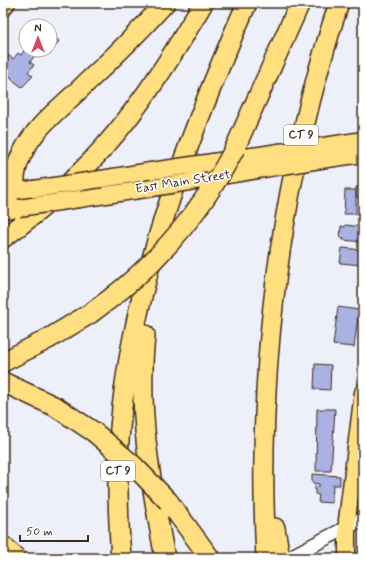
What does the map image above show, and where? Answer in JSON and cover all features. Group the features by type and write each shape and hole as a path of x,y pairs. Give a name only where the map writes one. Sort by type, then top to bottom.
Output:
{"highway":[{"path":"12,202 17,164 24,149 33,136 99,72 165,3"},
{"path":"3,238 60,193 118,132 163,71 203,3"},
{"name":"CT 9","path":"121,558 118,472 122,405 135,329 155,250 194,133 223,58 247,3"},
{"path":"4,361 48,339 91,313 142,272 176,236 205,199 235,148 300,3"},
{"name":"CT 9","path":"266,558 263,456 265,393 273,299 290,186 309,102 339,3"},
{"path":"155,250 143,350 142,406 146,452 165,558"},
{"path":"3,382 56,407 94,432 134,466 168,501 210,558"},
{"path":"265,393 272,492 280,558"},
{"path":"3,546 16,558"}],"main road":[{"path":"3,8 7,3"},
{"name":"East Main Street","path":"322,153 363,140"},
{"name":"East Main Street","path":"12,202 34,189 206,163 278,159 322,153 363,154"},
{"name":"East Main Street","path":"12,202 80,199 146,189 201,180 278,159"},
{"path":"347,558 346,528 363,392"}],"lane":[{"path":"294,555 363,519"}],"building":[{"path":"18,53 18,58 33,58 30,62 34,65 28,72 33,76 22,87 11,79 12,78 10,76 8,78 3,72 3,62 8,55 13,59"},
{"path":"356,187 363,187 363,198 356,197"},
{"path":"345,190 356,190 356,214 344,214"},
{"path":"345,225 363,227 363,242 343,240 343,238 340,238 341,226 345,227"},
{"path":"342,248 363,250 362,265 340,263"},
{"path":"338,307 359,310 354,347 333,345"},
{"path":"315,364 331,365 330,390 314,389"},
{"path":"317,409 335,409 331,471 316,471"},
{"path":"312,474 340,476 340,485 333,485 332,503 318,502 319,495 315,494 315,486 319,487 319,484 312,483"}]}
